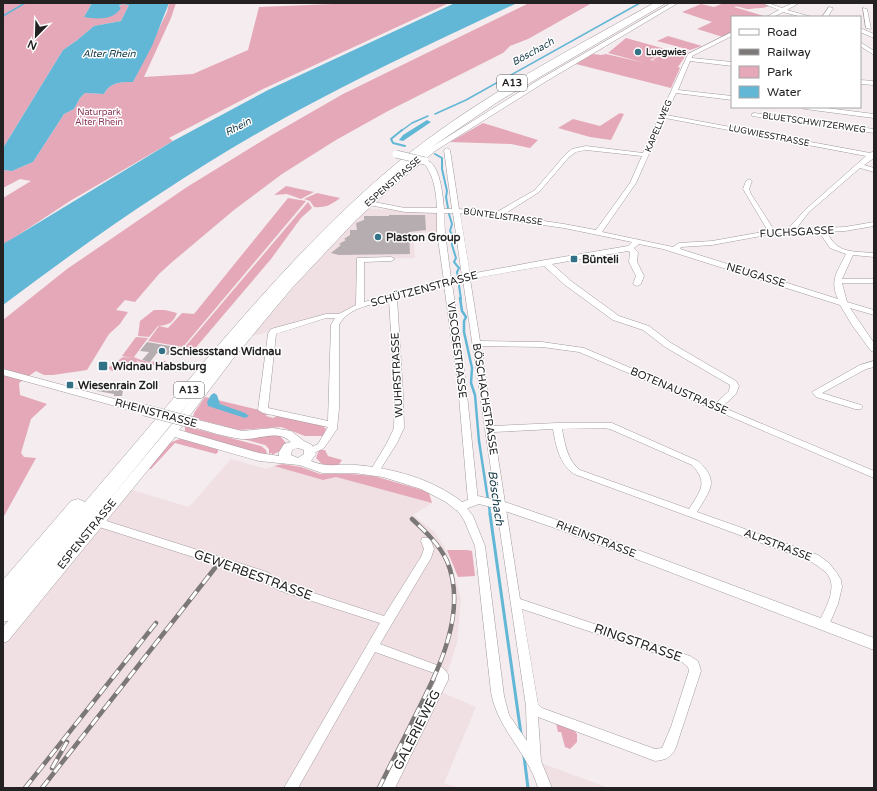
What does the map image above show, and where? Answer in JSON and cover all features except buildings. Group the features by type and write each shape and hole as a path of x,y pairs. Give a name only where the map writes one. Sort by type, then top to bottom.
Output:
{"highway":[{"name":"A13","path":"3,594 266,288 307,244 366,187 420,144 468,109 652,3"},
{"name":"A13","path":"3,614 241,329 296,266 345,215 403,164 448,129 508,90 661,3"},
{"name":"A13","path":"588,44 602,38 665,3"}],"street":[{"name":"ESPENSTRASSE","path":"3,637 172,432 196,398 283,293 321,250 369,203 436,147 460,134 512,99 675,3"},
{"path":"764,3 805,16"},
{"path":"771,16 797,3"},
{"path":"826,16 831,8"},
{"path":"861,29 871,28 865,9"},
{"path":"861,30 874,36"},
{"path":"688,59 694,52 731,34"},
{"path":"861,45 874,53"},
{"path":"688,59 731,64"},
{"name":"KAPELLWEG","path":"598,233 629,189 646,156 688,59"},
{"path":"861,82 874,83"},
{"path":"675,90 731,98"},
{"path":"813,108 874,116"},
{"name":"BLUETSCHWITZERWEG","path":"754,115 874,131"},
{"name":"LUGWIESSTRASSE","path":"663,116 873,155"},
{"path":"496,216 537,191 574,150 586,148 646,156"},
{"name":"BÖSCHACHSTRASSE","path":"447,150 457,211 464,277 477,344 490,429 499,504 532,706 535,761 545,788"},
{"name":"VISCOSESTRASSE","path":"396,154 425,160 430,164 434,172 476,501"},
{"path":"791,230 807,210 873,155"},
{"path":"860,166 874,170"},
{"path":"749,181 746,189 748,194 772,232"},
{"name":"BÜNTELISTRASSE","path":"369,203 398,210 457,211 496,216 598,233 637,242"},
{"name":"FUCHSGASSE","path":"674,250 679,245 712,243 772,232 791,230 845,229 874,224"},
{"path":"822,230 830,246 840,251 874,255"},
{"path":"637,242 630,248 634,252 633,262 640,276 637,284"},
{"name":"NEUGASSE","path":"637,242 674,250 874,313"},
{"name":"SCHÜTZENSTRASSE","path":"340,316 349,310 360,306 464,277 630,248"},
{"path":"850,253 838,281 839,290 849,314 874,349"},
{"path":"360,306 360,260 391,259"},
{"path":"545,262 568,283 616,318 646,328 668,345 733,383 735,386 733,392 716,407"},
{"path":"838,281 874,281"},
{"name":"WUHRSTRASSE","path":"375,471 399,428 399,395 393,296"},
{"path":"172,432 270,459 287,453 305,452 321,446 330,434 332,425 335,325 340,316 326,316 274,331 272,334 263,410 332,425"},
{"name":"BOTENAUSTRASSE","path":"477,344 539,343 560,345 581,350 874,475"},
{"path":"858,407 819,395 816,392 863,367 874,364"},
{"name":"RHEINSTRASSE","path":"3,372 194,424 244,435 273,431 284,433"},
{"path":"490,429 557,426 612,426 695,463 704,471 708,478 706,486 692,513"},
{"name":"ALPSTRASSE","path":"557,426 563,452 572,469 593,479 692,513 814,558 825,564 832,571 837,583 837,593 824,624"},
{"path":"284,433 287,438 287,453"},
{"path":"284,433 294,437 317,467 328,470 356,469 375,471 431,487 445,495 460,507 476,501"},
{"path":"287,453 305,452"},
{"name":"RHEINSTRASSE","path":"476,501 499,504 556,524 874,644"},
{"name":"BÖSCHACHSTRASSE","path":"460,507 469,519 480,546 496,685 501,709 508,724 538,767"},
{"name":"GEWERBESTRASSE","path":"97,522 263,576 282,586 387,621"},
{"path":"290,788 387,621 426,558 429,549 426,542"},
{"name":"RINGSTRASSE","path":"515,602 686,659 694,664 695,671 668,751 663,755 649,753 585,730 538,712 532,706"},
{"name":"GALERIEWEG","path":"373,646 438,670 442,674 442,680 388,788"}],"shaded area":[{"path":"366,209 440,211 441,232 413,233 415,258 364,259 360,306 335,316 252,336 324,252"},
{"path":"231,459 266,469 274,466 323,480 336,477 432,503 413,515 434,531 445,548 461,598 457,643 441,692 476,707 444,783 459,788 3,788 3,637 125,488 189,507"},
{"path":"535,761 609,788 545,788"}],"green space":[{"path":"3,3 92,3 84,17 108,17 122,4 129,5 121,21 94,26 63,50 3,148"},
{"name":"Naturpark Alter Rhein","path":"169,3 176,3 171,18 144,77 193,74 248,50 259,7 357,3 449,3 263,89 169,138 173,141 70,201 3,245 3,198 31,181 20,179 3,188 3,170 12,171 33,162 64,114 74,109 80,98 85,93 104,94 109,87 113,85 133,82 167,12"},
{"path":"529,3 592,3 528,39 510,46 503,53 388,111 336,140 282,174 234,210 171,263 159,274 135,302 125,300 116,310 128,312 120,324 109,334 87,370 53,375 44,375 36,371 19,383 20,395 47,404 31,419 21,453 24,457 36,458 3,518 3,320 67,269 187,187 270,136 343,94"},
{"path":"724,3 761,3 769,6 748,9 734,7 764,16 731,16 731,33 723,37 697,29 712,22 682,12 701,4 714,7"},
{"path":"668,36 702,46 690,50 657,41"},
{"path":"626,38 669,50 650,60 658,62 652,60 674,48 688,52 678,67 680,68 671,88 576,64 593,54 606,54 645,63 608,53"},
{"path":"620,113 624,114 611,140 590,137 558,128 573,119 600,126"},
{"path":"483,123 538,140 530,148 511,144 450,142"},
{"path":"286,186 314,192 301,199 287,194 274,195"},
{"path":"317,193 340,198 328,206 321,207 314,207 310,201 304,199"},
{"path":"288,198 306,201 183,347 148,341 159,326 168,328 182,313 194,314"},
{"path":"308,202 312,208 301,218 271,259 192,352 179,354"},
{"path":"154,310 165,310 177,313 172,321 168,324 158,326 149,337 138,336 140,321"},
{"path":"136,337 148,338 134,357 154,362 166,361 149,366 136,360 141,366 134,371 112,371 108,368 123,357 132,358 122,356"},
{"path":"205,397 268,412 266,416 273,418 279,415 323,426 326,429 323,436 305,436 281,427 239,430 193,418 194,413"},
{"path":"185,426 261,446 266,450 267,455 189,433 185,431"},
{"path":"271,434 280,436 286,443 280,451 272,455 272,453 269,454 269,449 265,445 236,437"},
{"path":"181,439 218,449 218,452 216,454 175,443 151,469 145,468 166,446 176,440"},
{"path":"319,450 325,450 328,456 342,460 338,466 323,465 316,458"},
{"path":"283,464 301,467 320,474 374,476 429,493 432,503 336,477 323,480 274,466"},
{"path":"447,550 472,551 475,576 458,577"},
{"path":"556,723 573,729 577,734 577,742 570,749 565,747 561,732 558,732"}],"water":[{"name":"Alter Rhein","path":"92,3 169,3 152,46 133,82 113,85 106,90 104,94 85,93 80,98 74,109 64,114 33,162 12,171 3,170 3,148 63,50 94,26 121,21 129,5 122,4 119,6 121,8 118,12 109,17 84,17"},
{"name":"Rhein","path":"455,3 517,3 341,88 275,123 195,171 116,223 3,305 3,244 173,141 268,90"},
{"path":"427,120 431,122 403,141 399,140 403,135"},
{"path":"214,393 217,395 220,404 245,413 249,416 245,418 208,406 207,402"}],"waterway":[{"path":"3,16 25,3"},
{"name":"Böschach","path":"435,114 466,100 640,3"},
{"name":"Böschach","path":"401,131 412,123 428,116"},
{"name":"Böschach","path":"402,130 391,139 393,143 405,146"},
{"name":"Böschach","path":"435,154 442,158 442,169 447,191 446,197 448,208"},
{"name":"Böschach","path":"449,214 452,224 450,231 452,234 452,245 456,258 454,262 459,268 457,272 461,299"},
{"name":"Böschach","path":"460,298 462,311 466,317 464,321 464,332 472,368 471,383 475,395 479,441 488,500"},
{"name":"Böschach","path":"489,505 490,515"},
{"name":"Böschach","path":"490,514 521,734"},
{"name":"Böschach","path":"524,756 528,788"}],"railway":[{"path":"379,788 440,664 452,622 454,601 453,581 447,561 436,543 412,519"},
{"path":"42,788 215,568"},
{"path":"25,788 156,623"},
{"path":"52,768 67,742"}],"place":[{"name":"Luegwies","path":"638,52"},
{"name":"Plaston Group","path":"378,237"},
{"name":"Bünteli","path":"574,259"},
{"name":"Schiessstand Widnau","path":"162,351"},
{"name":"Widnau Habsburg","path":"103,366"},
{"name":"Wiesenrain Zoll","path":"70,385"}]}
